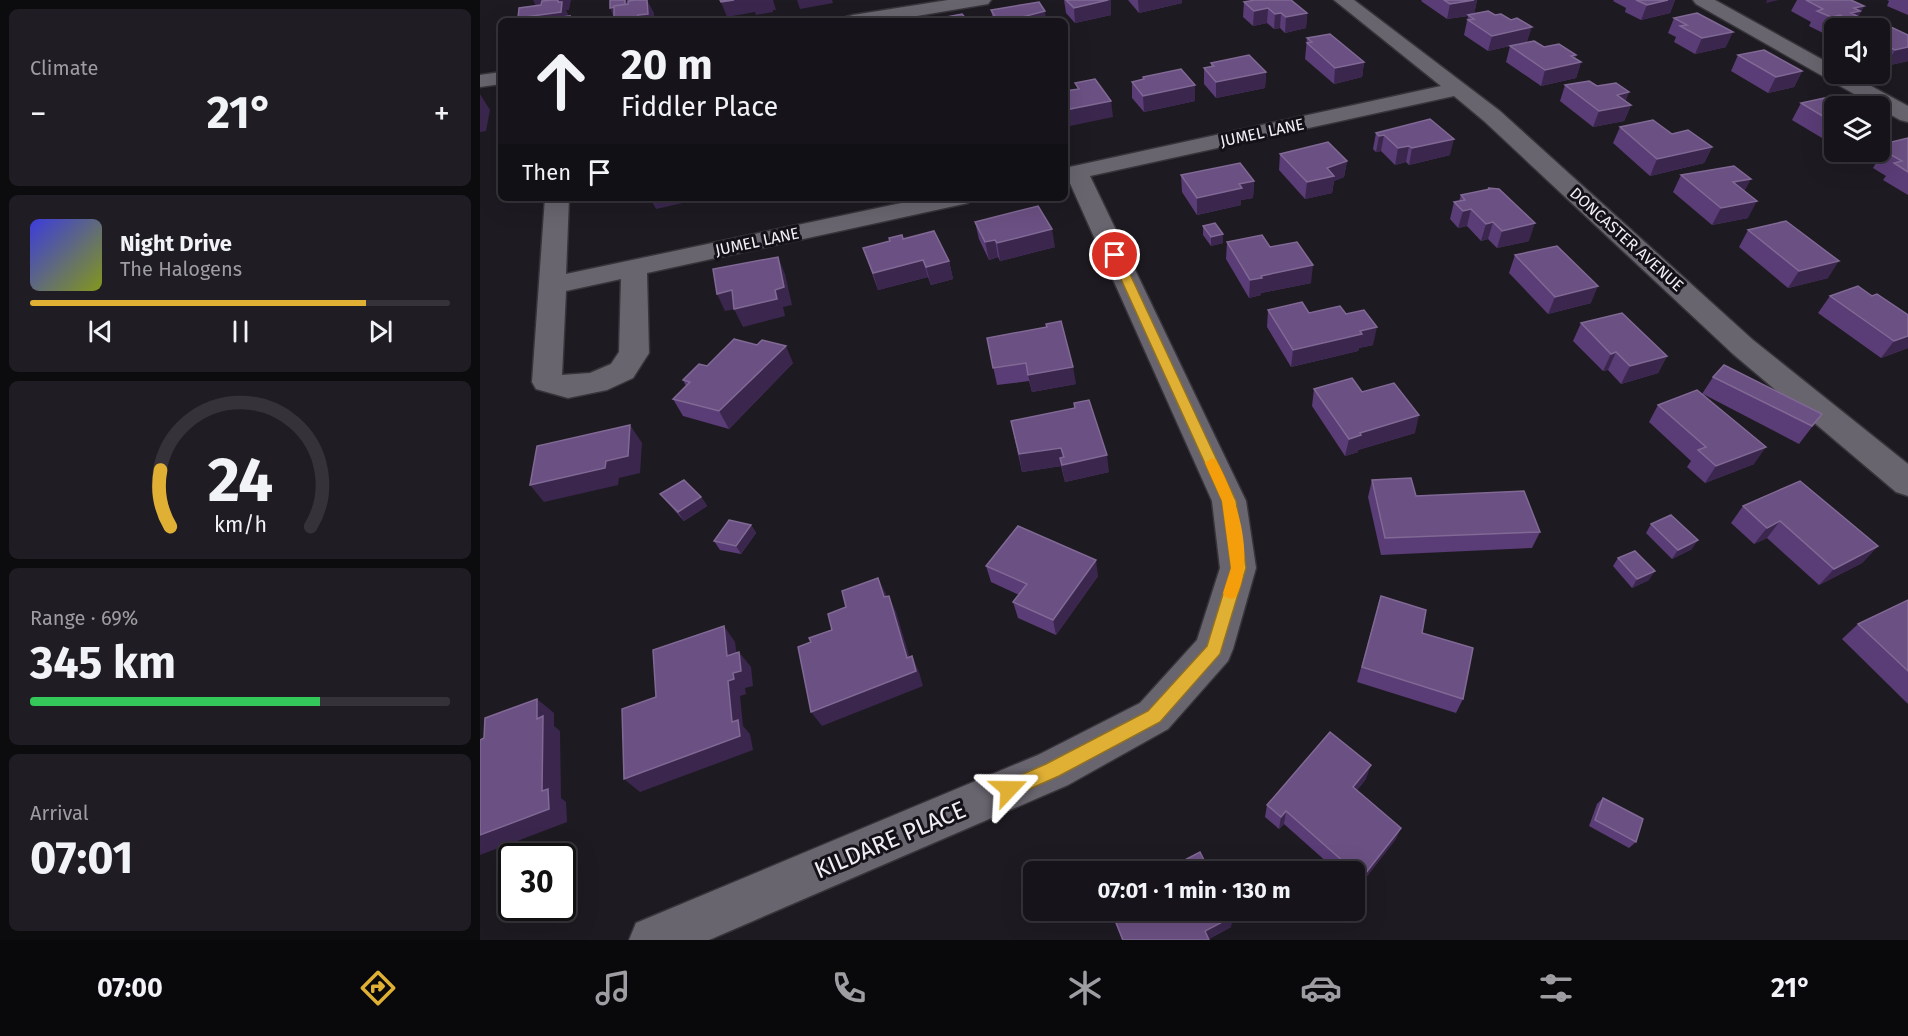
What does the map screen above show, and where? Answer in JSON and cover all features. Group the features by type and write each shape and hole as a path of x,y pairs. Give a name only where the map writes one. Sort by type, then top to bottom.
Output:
{"street":[{"path":"871,18 982,0"},
{"name":"DONCASTER AVENUE","path":"1343,0 1492,116 1743,346 1908,483"},
{"path":"1702,0 1908,115"},
{"path":"480,81 498,78"},
{"name":"JUMEL LANE","path":"1071,174 1458,89"},
{"name":"KILDARE PLACE","path":"653,940 1053,770 1154,716 1214,649 1238,568 1229,501 1071,174"},
{"path":"556,201 554,285 547,382 568,387 596,383 622,371 634,353 634,268"},
{"name":"JUMEL LANE","path":"554,285 945,201"}],"building":[{"path":"610,0 625,0 625,5 610,8"},
{"path":"647,0 648,14 638,15 638,18 614,18 614,6 628,4 628,1"},
{"path":"1066,0 1108,0 1074,8"},
{"path":"1291,0 1307,13 1286,17 1281,13 1275,14 1268,8 1254,11 1244,2"},
{"path":"1444,0 1474,0 1450,4"},
{"path":"1636,0 1668,0 1647,5"},
{"path":"1806,0 1851,0 1864,6 1854,8 1860,11 1851,13 1861,18 1846,18 1840,15 1831,17 1817,11 1823,9"},
{"path":"542,1 562,2 561,12 518,18 519,8 541,5"},
{"path":"1039,2 1045,11 1019,18 996,18 991,10"},
{"path":"1488,11 1495,15 1501,14 1511,20 1517,18 1532,27 1492,36 1468,20 1474,19 1468,15"},
{"path":"1697,13 1733,32 1702,38 1680,26 1687,25 1674,18"},
{"path":"962,14 965,18 941,18"},
{"path":"1891,27 1908,35 1908,47 1895,50 1890,48"},
{"path":"1330,34 1364,62 1335,68 1307,43 1312,42 1307,38"},
{"path":"1534,41 1544,47 1559,44 1576,55 1571,56 1581,62 1545,70 1510,46"},
{"path":"1764,50 1802,71 1776,77 1738,55"},
{"path":"1249,55 1266,72 1216,82 1204,68 1214,66 1211,63"},
{"path":"1181,69 1195,85 1143,96 1132,82 1144,79 1143,77"},
{"path":"1095,79 1111,101 1068,109 1068,91 1079,89 1075,83"},
{"path":"1589,81 1597,86 1616,83 1629,92 1617,95 1631,105 1599,111 1565,85"},
{"path":"1824,98 1824,117 1801,103"},
{"path":"1430,119 1454,139 1412,148 1409,146 1398,148 1384,135 1379,136 1376,133"},
{"path":"1653,120 1672,134 1688,130 1712,147 1657,159 1620,127"},
{"path":"1908,138 1908,172 1894,163 1902,161 1890,154 1890,142"},
{"path":"1328,142 1347,161 1327,168 1334,176 1307,182 1280,154"},
{"path":"1240,163 1254,181 1239,184 1242,188 1197,198 1181,175"},
{"path":"1734,166 1751,179 1733,182 1757,201 1721,208 1681,175"},
{"path":"1488,188 1499,189 1535,223 1502,231 1493,222 1486,224 1471,209 1463,211 1454,202 1465,200 1461,195 1490,189"},
{"path":"1038,206 1052,229 997,243 995,240 985,242 975,222"},
{"path":"1786,221 1839,261 1799,271 1748,230"},
{"path":"1215,223 1223,234 1211,237 1203,226"},
{"path":"934,231 949,261 926,267 923,260 873,273 863,248 890,241 889,238 902,235 903,239"},
{"path":"1262,235 1270,247 1297,242 1313,265 1250,280 1227,242"},
{"path":"1557,246 1598,286 1555,297 1515,255"},
{"path":"778,257 784,287 775,290 777,299 734,309 732,290 717,294 713,269"},
{"path":"1858,286 1872,296 1877,294 1908,315 1908,336 1894,341 1830,296"},
{"path":"1302,302 1309,313 1340,306 1346,314 1364,310 1377,327 1360,331 1362,334 1293,350 1268,310"},
{"path":"1622,313 1667,356 1630,366 1616,352 1611,354 1581,323"},
{"path":"1061,321 1073,367 1028,375 1026,363 993,368 987,338 1047,327 1046,324"},
{"path":"734,339 757,345 762,340 786,346 719,411 673,399 690,382 683,380 699,364 707,366"},
{"path":"1724,365 1822,414 1812,426 1713,377"},
{"path":"1352,378 1362,392 1394,383 1419,415 1360,433 1361,435 1349,439 1314,389"},
{"path":"1697,390 1766,447 1716,466 1698,450 1706,447 1658,405"},
{"path":"1089,400 1107,455 1062,465 1060,458 1064,457 1061,448 1019,454 1011,421 1075,408 1074,403"},
{"path":"630,425 628,456 606,461 605,468 530,485 537,446"},
{"path":"1411,478 1416,496 1524,491 1540,532 1385,538 1372,480"},
{"path":"684,480 701,497 678,512 660,494"},
{"path":"1800,481 1878,546 1834,569 1780,521 1767,528 1743,506"},
{"path":"1671,515 1698,540 1678,550 1651,524"},
{"path":"729,520 751,525 736,546 714,541"},
{"path":"1018,526 1096,560 1053,620 1013,602 1027,584 986,566"},
{"path":"1635,551 1655,571 1637,579 1618,558"},
{"path":"878,578 884,597 889,596 907,658 912,656 916,671 811,712 798,647 811,642 809,638 832,630 828,614 846,607 842,591"},
{"path":"1381,596 1426,610 1422,633 1473,648 1463,699 1362,667"},
{"path":"1908,600 1908,671 1858,624"},
{"path":"724,626 727,656 739,652 741,671 733,673 734,679 728,681 732,722 738,720 740,736 624,779 622,709 656,697 653,650"},
{"path":"537,699 537,719 543,716 542,791 548,789 549,809 480,835 480,740 484,738 485,718"},
{"path":"1330,732 1371,765 1353,787 1401,828 1365,874 1365,861 1343,861 1286,811 1281,817 1267,805"},
{"path":"1603,798 1643,819 1636,842 1595,820"},
{"path":"1200,852 1204,861 1183,861"},
{"path":"1115,921 1224,921 1205,931 1209,940 1123,940"}],"slow traffic":[{"path":"1212,463 1229,501 1238,568 1231,593"}],"route":[{"path":"1009,789 1053,770 1154,716 1214,649 1238,568 1229,501 1115,255"}]}
